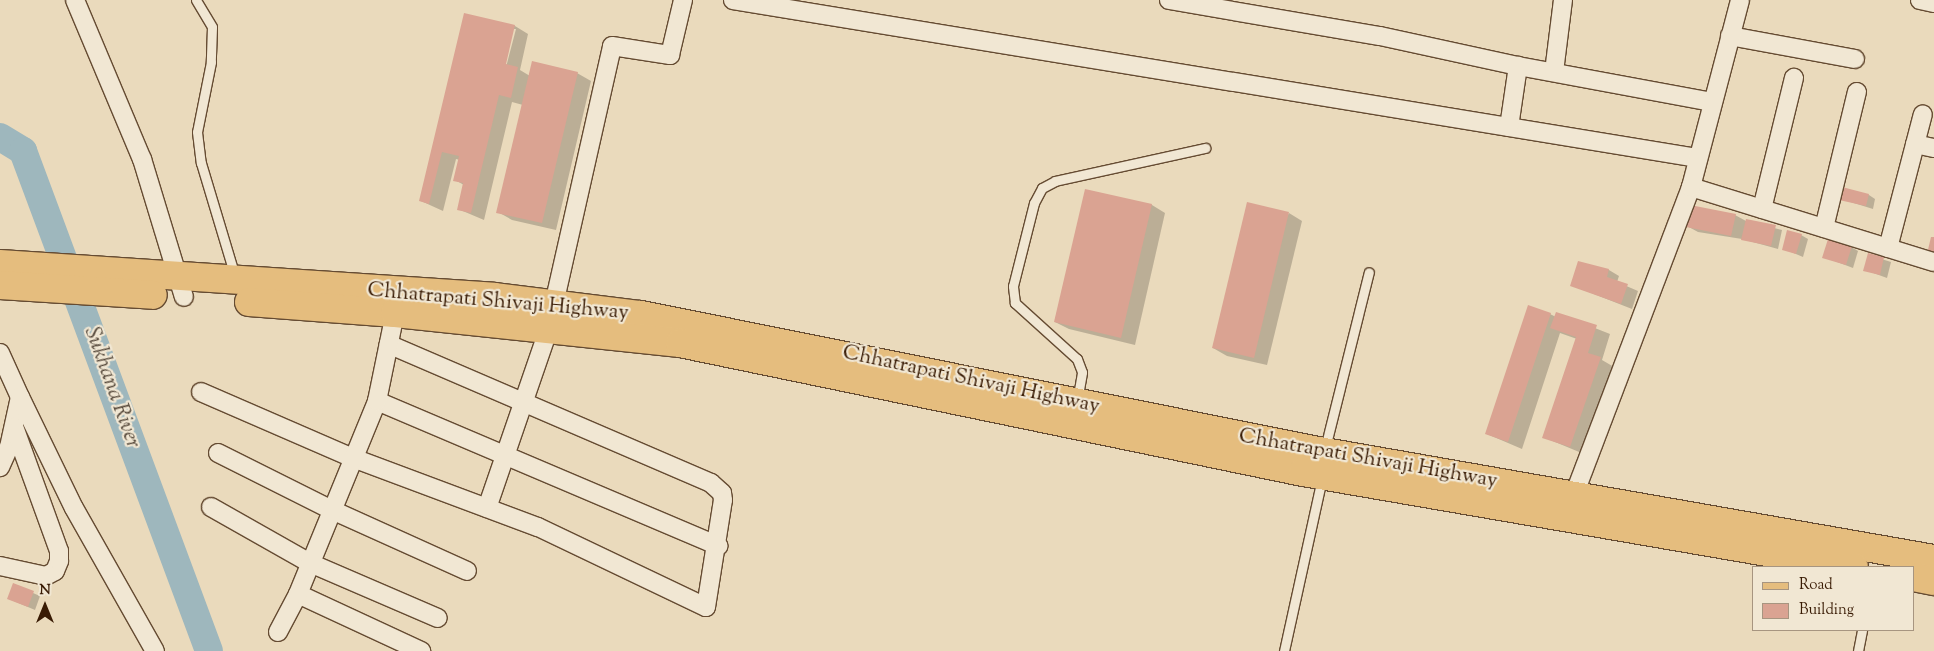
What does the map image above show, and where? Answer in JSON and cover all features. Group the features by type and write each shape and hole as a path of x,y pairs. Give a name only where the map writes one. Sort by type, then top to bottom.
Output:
{"main road":[{"name":"Chhatrapati Shivaji Highway","path":"3,275 172,286 395,313 551,316 641,315 1077,402 1324,464"},
{"name":"Chhatrapati Shivaji Highway","path":"172,286 237,282 494,297 551,316 680,343 1324,464 1570,507 1934,559"},
{"name":"Chhatrapati Shivaji Highway","path":"1570,507 1849,566"},
{"path":"1914,577 1934,580"}],"street":[{"path":"75,0 142,159 172,286"},
{"path":"486,508 524,401 551,316 612,46 670,55 683,0"},
{"path":"733,0 1698,158"},
{"path":"1169,0 1380,36 1518,66 1713,102"},
{"path":"1554,72 1563,0"},
{"path":"1570,507 1691,187 1740,0"},
{"path":"1920,0 1934,3"},
{"path":"1730,36 1855,59"},
{"path":"1509,127 1518,66"},
{"path":"1762,209 1794,78"},
{"path":"1824,228 1858,92"},
{"path":"1888,248 1923,114"},
{"path":"1915,144 1934,148"},
{"path":"1691,187 1934,262"},
{"path":"278,632 298,594 377,401 395,313"},
{"path":"201,392 353,458 538,527 706,607 718,546 723,500 722,493 711,483 388,344"},
{"path":"0,353 74,508 155,651"},
{"path":"0,467 4,444 14,428 20,397"},
{"path":"377,401 718,546"},
{"path":"0,566 46,576 55,571 59,561 59,550 14,428"},
{"path":"218,453 332,510 467,571"},
{"path":"211,507 310,564 438,618"},
{"path":"298,594 421,651"}],"lane":[{"path":"196,0 212,27 211,62 197,132 201,164 237,282"},
{"path":"1077,402 1082,372 1077,359 1015,304 1013,286 1038,195 1042,188 1055,181 1205,148"},
{"path":"1284,651 1324,464 1369,272"},
{"path":"1858,651 1862,631"}],"building":[{"path":"464,13 515,25 506,64 518,67 511,98 499,95 471,213 457,210 463,183 453,181 459,156 442,152 429,204 419,201"},
{"path":"532,61 578,72 542,223 496,213"},
{"path":"1842,187 1869,194 1866,206 1839,200"},
{"path":"1085,189 1152,204 1121,338 1054,322"},
{"path":"1247,202 1289,212 1254,358 1212,348"},
{"path":"1690,205 1736,214 1731,236 1686,227"},
{"path":"1746,219 1776,225 1771,246 1741,240"},
{"path":"1787,230 1802,234 1796,254 1782,250"},
{"path":"1931,237 1934,237 1934,256 1927,254"},
{"path":"1828,239 1852,246 1846,265 1822,258"},
{"path":"1868,253 1884,257 1880,275 1863,271"},
{"path":"1578,261 1609,269 1607,277 1628,284 1621,304 1570,286"},
{"path":"1528,305 1551,313 1508,442 1485,434"},
{"path":"1556,312 1597,325 1588,353 1601,357 1570,447 1542,438 1576,337 1550,328"},
{"path":"13,583 34,591 28,607 7,599"}],"waterway":[{"name":"Sukhana River","path":"0,137 23,151 209,651"}]}
